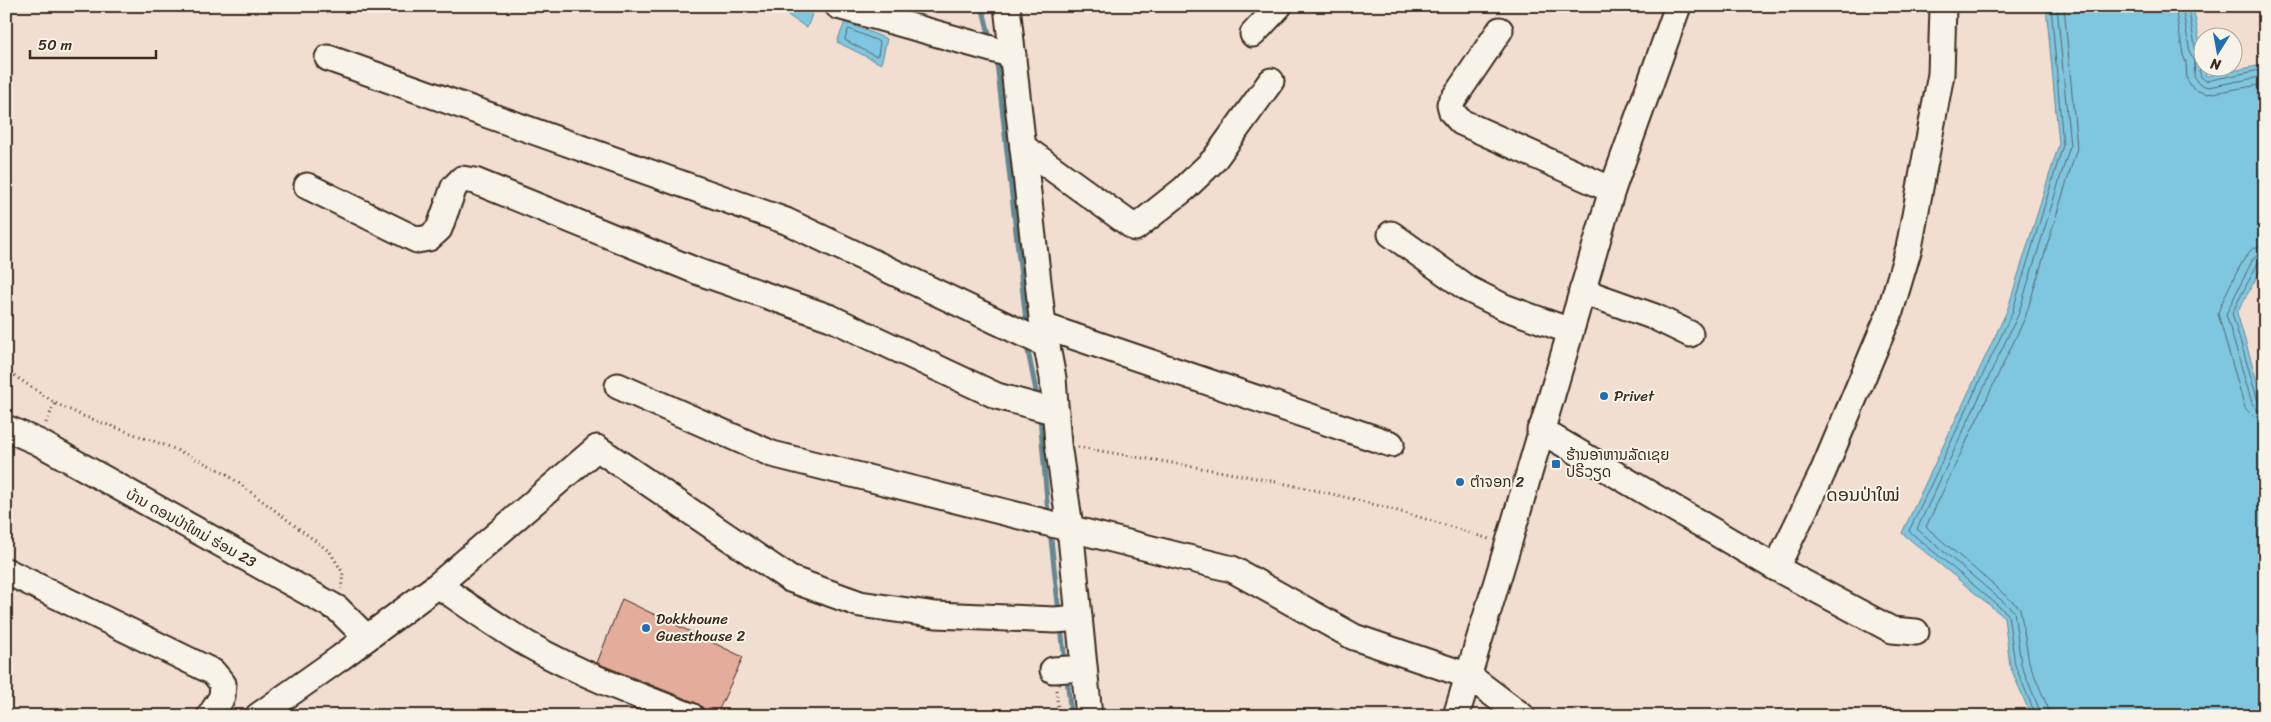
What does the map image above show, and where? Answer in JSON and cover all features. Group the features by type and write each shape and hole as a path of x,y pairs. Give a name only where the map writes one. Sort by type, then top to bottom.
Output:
{"street":[{"path":"838,6 1013,55"},
{"path":"1007,6 1045,336 1053,378 1042,408 1058,444 1070,527 1068,669 1091,715"},
{"path":"1253,34 1279,6"},
{"path":"1456,716 1612,190 1678,6"},
{"path":"1776,568 1822,474 1889,315 1909,248 1941,74 1944,6"},
{"path":"1500,30 1450,104 1452,112 1461,122 1612,190"},
{"path":"328,58 786,220 1045,336 1391,444"},
{"path":"1023,147 1135,228 1184,189 1214,160 1271,81"},
{"path":"307,186 417,240 429,238 439,229 454,187 462,179 475,181 699,272 831,318 997,396 1042,408"},
{"path":"1391,234 1468,289 1504,307 1570,331"},
{"path":"1582,291 1655,317 1690,334"},
{"path":"618,386 772,454 1232,569 1354,637 1469,676 1522,716"},
{"name":"ບ້ານ ດອນປ່າໃຫມ່ ຮ່ອມ 23","path":"6,428 38,442 338,609 367,638"},
{"path":"1540,430 1776,568 1892,630 1916,632"},
{"path":"258,716 438,585 596,448 790,579 860,604 898,610 936,615 1068,619"},
{"path":"6,571 214,672 223,684 222,697 210,716"},
{"path":"438,585 484,618 528,644 585,672 691,716"}],"path":[{"path":"6,370 55,403 69,410 170,447 224,472 330,552 343,573 338,609"},
{"path":"1058,444 1201,468 1323,493 1404,512 1508,545"}],"water":[{"path":"774,6 815,6 807,28"},
{"path":"2046,6 2193,6 2197,28 2194,28 2194,78 2244,78 2244,69 2265,63 2265,259 2237,313 2265,408 2265,716 2031,716 2010,666 2004,617 1902,533 2007,311 2059,144"},
{"path":"845,22 887,39 881,64 837,42"}],"building":[{"name":"Dokkhoune Guesthouse 2","path":"622,599 743,657 716,716 705,713 702,707 696,703 597,663"}],"waterway":[{"path":"982,6 990,38"},
{"path":"997,63 1026,321"},
{"path":"1027,346 1038,401"},
{"path":"1040,416 1048,513"},
{"path":"1050,530 1059,613"},
{"path":"1061,627 1065,663"},
{"path":"1067,677 1071,716"}],"place":[{"name":"Privet","path":"1604,396"},
{"name":"ຮ້ານອາຫານລັດເຊຍ ປຣີວຽດ","path":"1556,464"},
{"name":"ຕຳຈອກ 2","path":"1460,482"},
{"name":"Dokkhoune Guesthouse 2","path":"646,628"}],"district":[{"name":"ດອນປ່າໃໝ່","path":"1863,495"}]}
